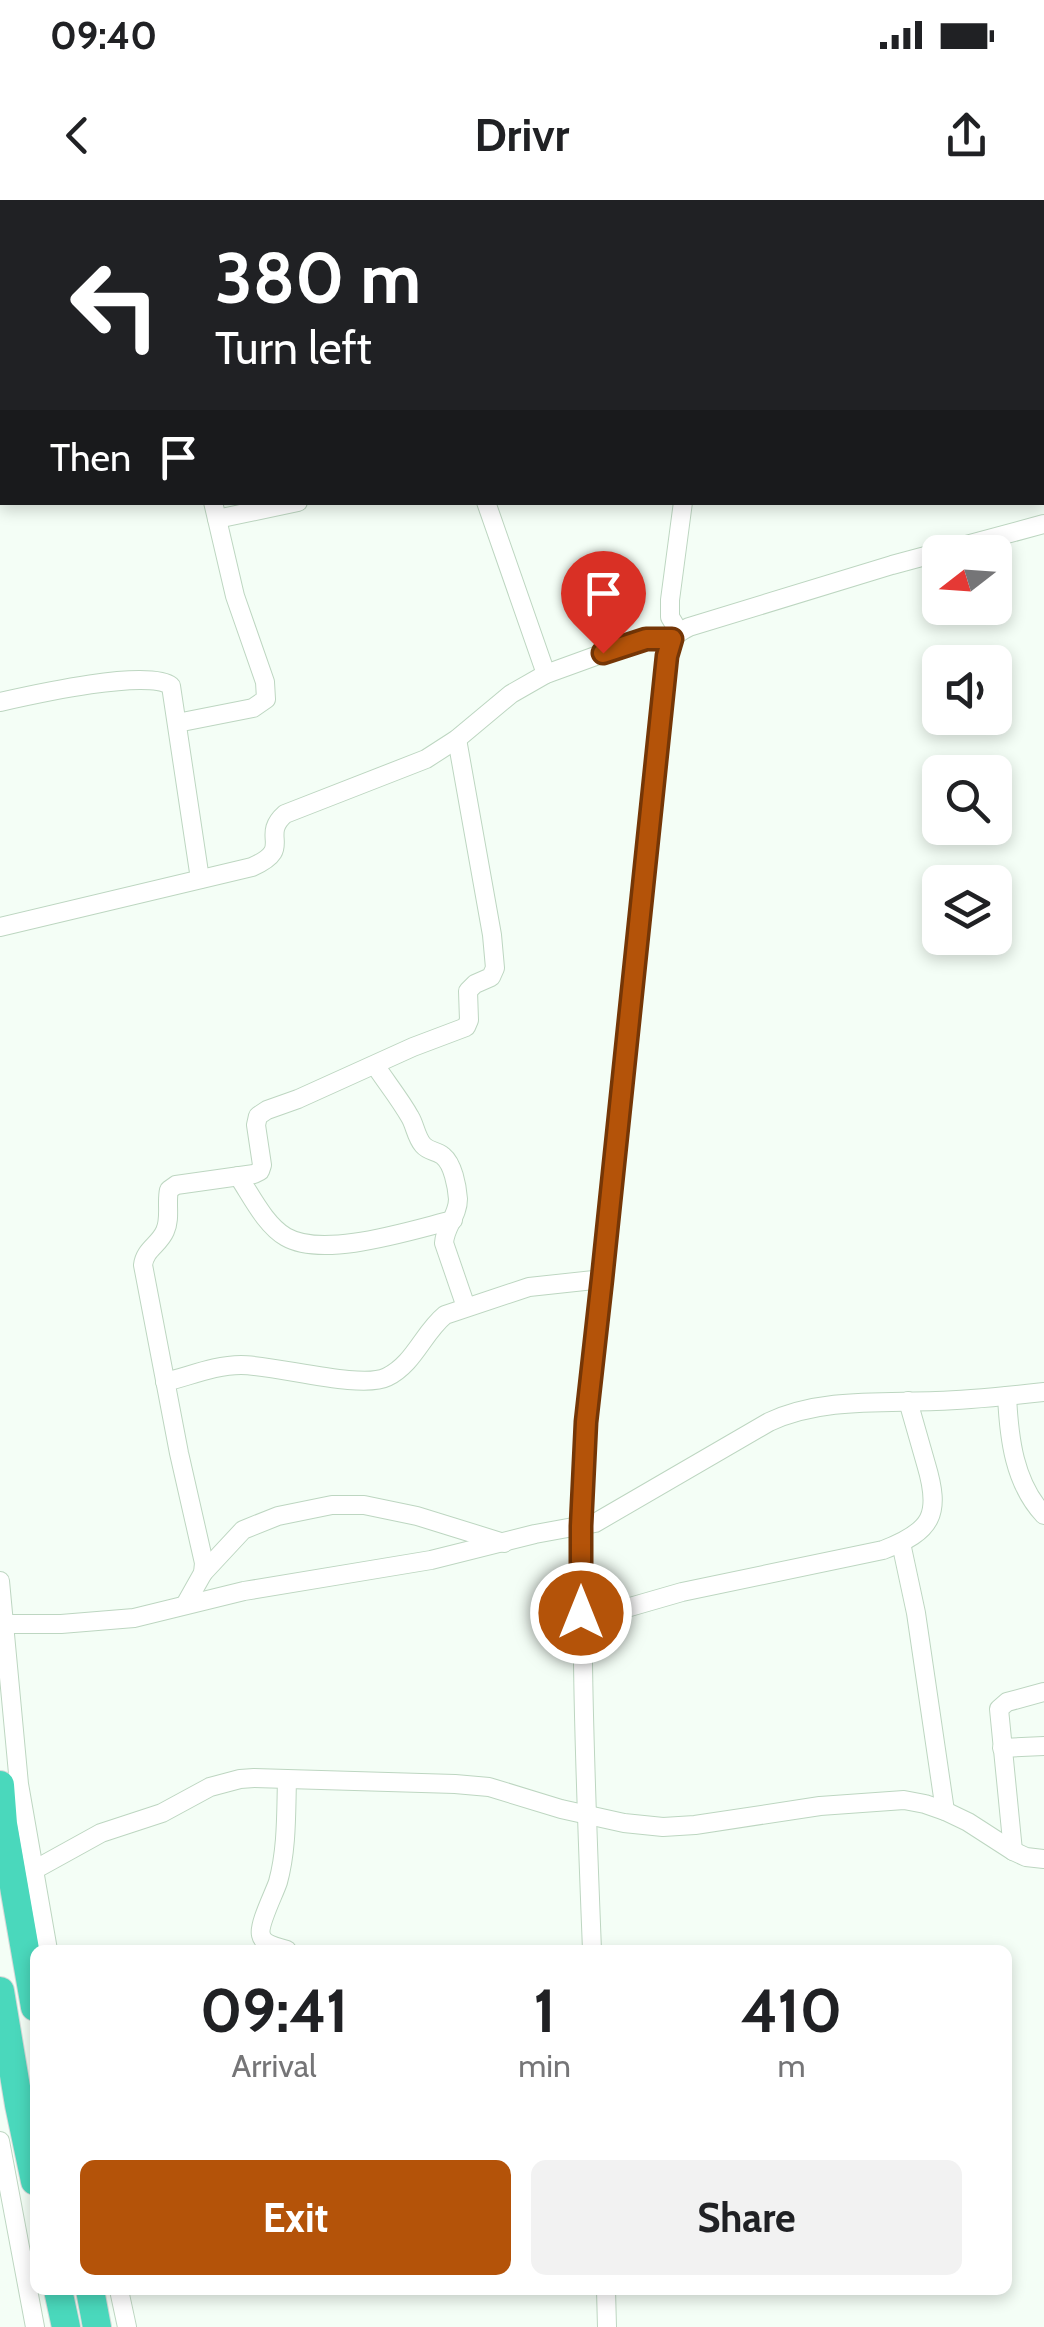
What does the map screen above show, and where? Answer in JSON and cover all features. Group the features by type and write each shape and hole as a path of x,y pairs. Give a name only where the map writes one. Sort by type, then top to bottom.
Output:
{"highway":[{"path":"0,1785 30,1977"},
{"path":"0,1991 30,2157"},
{"path":"59,2295 66,2327"},
{"path":"91,2295 97,2327"}],"street":[{"path":"177,723 253,708 266,699 265,682 235,596 215,510 267,505"},
{"path":"487,505 546,674"},
{"path":"592,1945 584,1813 581,1613 570,1528 586,1422 667,656 665,637 683,505"},
{"path":"0,927 200,880 270,858 275,848 275,828 285,814 418,762 457,738 511,694 546,674 816,587 1044,524"},
{"path":"0,702 84,685 156,680 171,686 200,880"},
{"path":"203,1573 144,1256 164,1234 168,1190 176,1185 260,1170 258,1116 466,1026 468,991 491,977 495,968 457,738"},
{"path":"375,1065 410,1115 422,1144 446,1159 458,1196 444,1242 466,1307"},
{"path":"238,1176 274,1228 295,1241 335,1245 453,1220"},
{"path":"165,1382 237,1365 375,1382 401,1368 445,1315 529,1286 599,1280"},
{"path":"4,1624 134,1618 301,1580 432,1560 570,1528 606,1518 792,1413 1044,1392"},
{"path":"1006,1396 1012,1452 1030,1499 1044,1515"},
{"path":"581,1613 630,1607 902,1543 929,1519 934,1506 930,1476 908,1402"},
{"path":"185,1604 203,1573 243,1530 314,1507 364,1505 417,1516 504,1543"},
{"path":"902,1543 945,1811"},
{"path":"0,1581 19,1784 47,1945"},
{"path":"1013,1851 999,1709 1007,1702 1044,1692"},
{"path":"1002,1748 1044,1746"},
{"path":"34,1870 102,1833 162,1813 210,1787 240,1779 489,1787 561,1809 663,1827 904,1800 945,1811 1013,1851 1044,1859"},
{"path":"272,1945 261,1936 261,1926 284,1857 287,1780"},
{"path":"0,2140 35,2327"},
{"path":"120,2295 127,2327"},
{"path":"606,2295 607,2327"}],"route":[{"path":"581,1613 581,1526 590,1373 668,647 672,639 646,639 603,653"}]}
